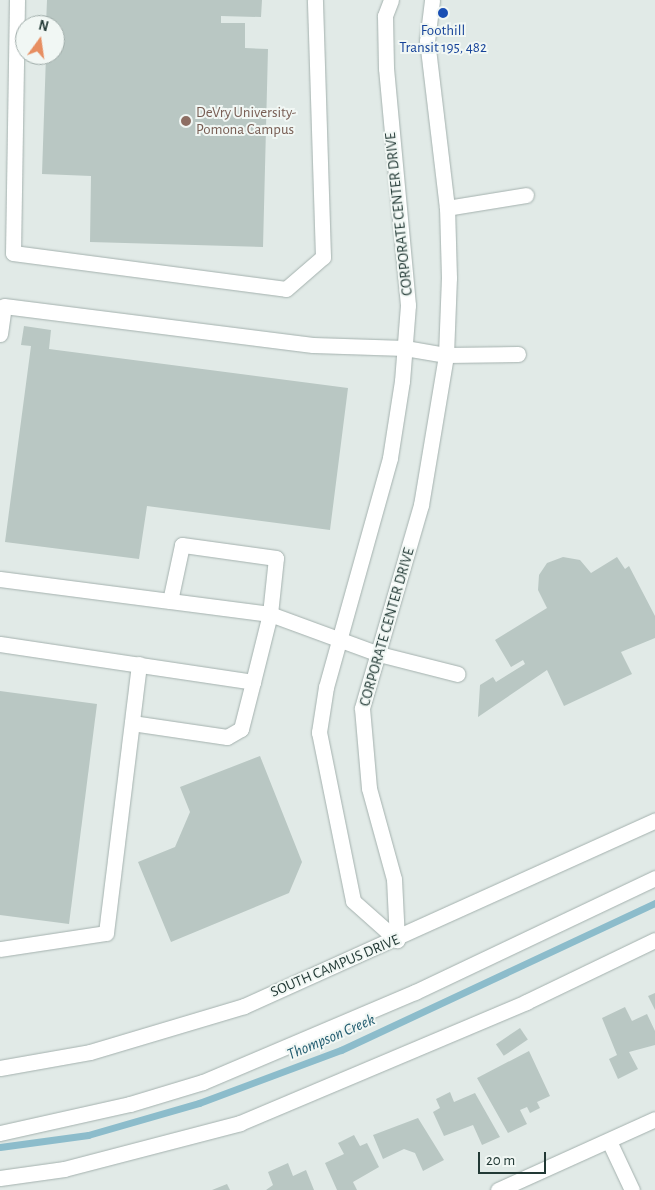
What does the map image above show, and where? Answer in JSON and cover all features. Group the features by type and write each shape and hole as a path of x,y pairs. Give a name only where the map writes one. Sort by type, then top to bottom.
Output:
{"street":[{"path":"17,0 13,253 286,288 323,257 315,0"},
{"name":"CORPORATE CENTER DRIVE","path":"391,0 386,16 386,68 408,305 405,348 390,458 340,639 320,732 326,783 353,901 397,940"},
{"name":"CORPORATE CENTER DRIVE","path":"397,940 394,879 369,788 362,708 421,505 446,355 447,208 427,41 432,0"},
{"path":"447,208 526,195"},
{"path":"0,334 4,306 313,345 405,348 446,355 518,354"},
{"path":"132,723 227,737 241,729 270,614 276,558 182,545 170,601"},
{"path":"0,579 270,614 379,654 458,674"},
{"path":"0,644 253,682"},
{"path":"0,948 106,933 139,664"},
{"name":"SOUTH CAMPUS DRIVE","path":"0,1068 90,1052 244,1006 397,940 655,820"},
{"path":"0,1133 130,1104 204,1082 415,992 655,878"},
{"path":"0,1178 64,1169 240,1123 526,1002 655,940"},
{"path":"498,1190 655,1119"},
{"path":"609,1140 632,1190"}],"building":[{"path":"47,0 262,0 261,17 221,16 221,23 245,23 245,48 268,49 263,247 90,242 91,176 42,174 46,65 65,65 65,15 46,15"},
{"path":"24,326 51,330 49,349 348,388 330,530 147,506 139,559 5,542 31,346 21,345"},
{"path":"563,557 580,560 591,573 617,557 625,569 629,566 655,616 655,638 621,652 632,674 564,706 547,670 478,717 480,685 493,677 496,682 525,664 523,660 511,667 495,640 547,608 538,590 539,575 547,563"},
{"path":"0,691 97,704 69,924 0,915"},
{"path":"260,756 302,862 289,893 171,942 138,862 175,847 190,812 180,787"},
{"path":"655,993 655,1010 648,996"},
{"path":"625,1007 632,1021 647,1014 655,1031 655,1045 629,1052 638,1069 618,1079 609,1059 617,1055 602,1018"},
{"path":"520,1028 528,1040 504,1056 496,1044"},
{"path":"529,1051 550,1096 537,1102 540,1108 530,1113 527,1107 520,1110 527,1124 508,1133 477,1078"},
{"path":"450,1092 454,1102 475,1093 500,1137 482,1145 473,1125 444,1136 433,1112 440,1108 436,1099"},
{"path":"418,1118 444,1160 423,1171 415,1153 404,1149 383,1159 373,1135"},
{"path":"354,1135 360,1146 367,1143 379,1167 353,1182 357,1190 337,1190 325,1163 344,1154 338,1143"},
{"path":"288,1163 293,1176 306,1170 314,1190 266,1190 273,1185 268,1172"},
{"path":"227,1184 230,1190 212,1190"}],"waterway":[{"name":"Thompson Creek","path":"0,1147 88,1135 199,1103 341,1050 655,903"}],"place":[{"name":"Foothill Transit 195, 482","path":"443,13"},
{"name":"DeVry University- Pomona Campus","path":"186,121"}]}
